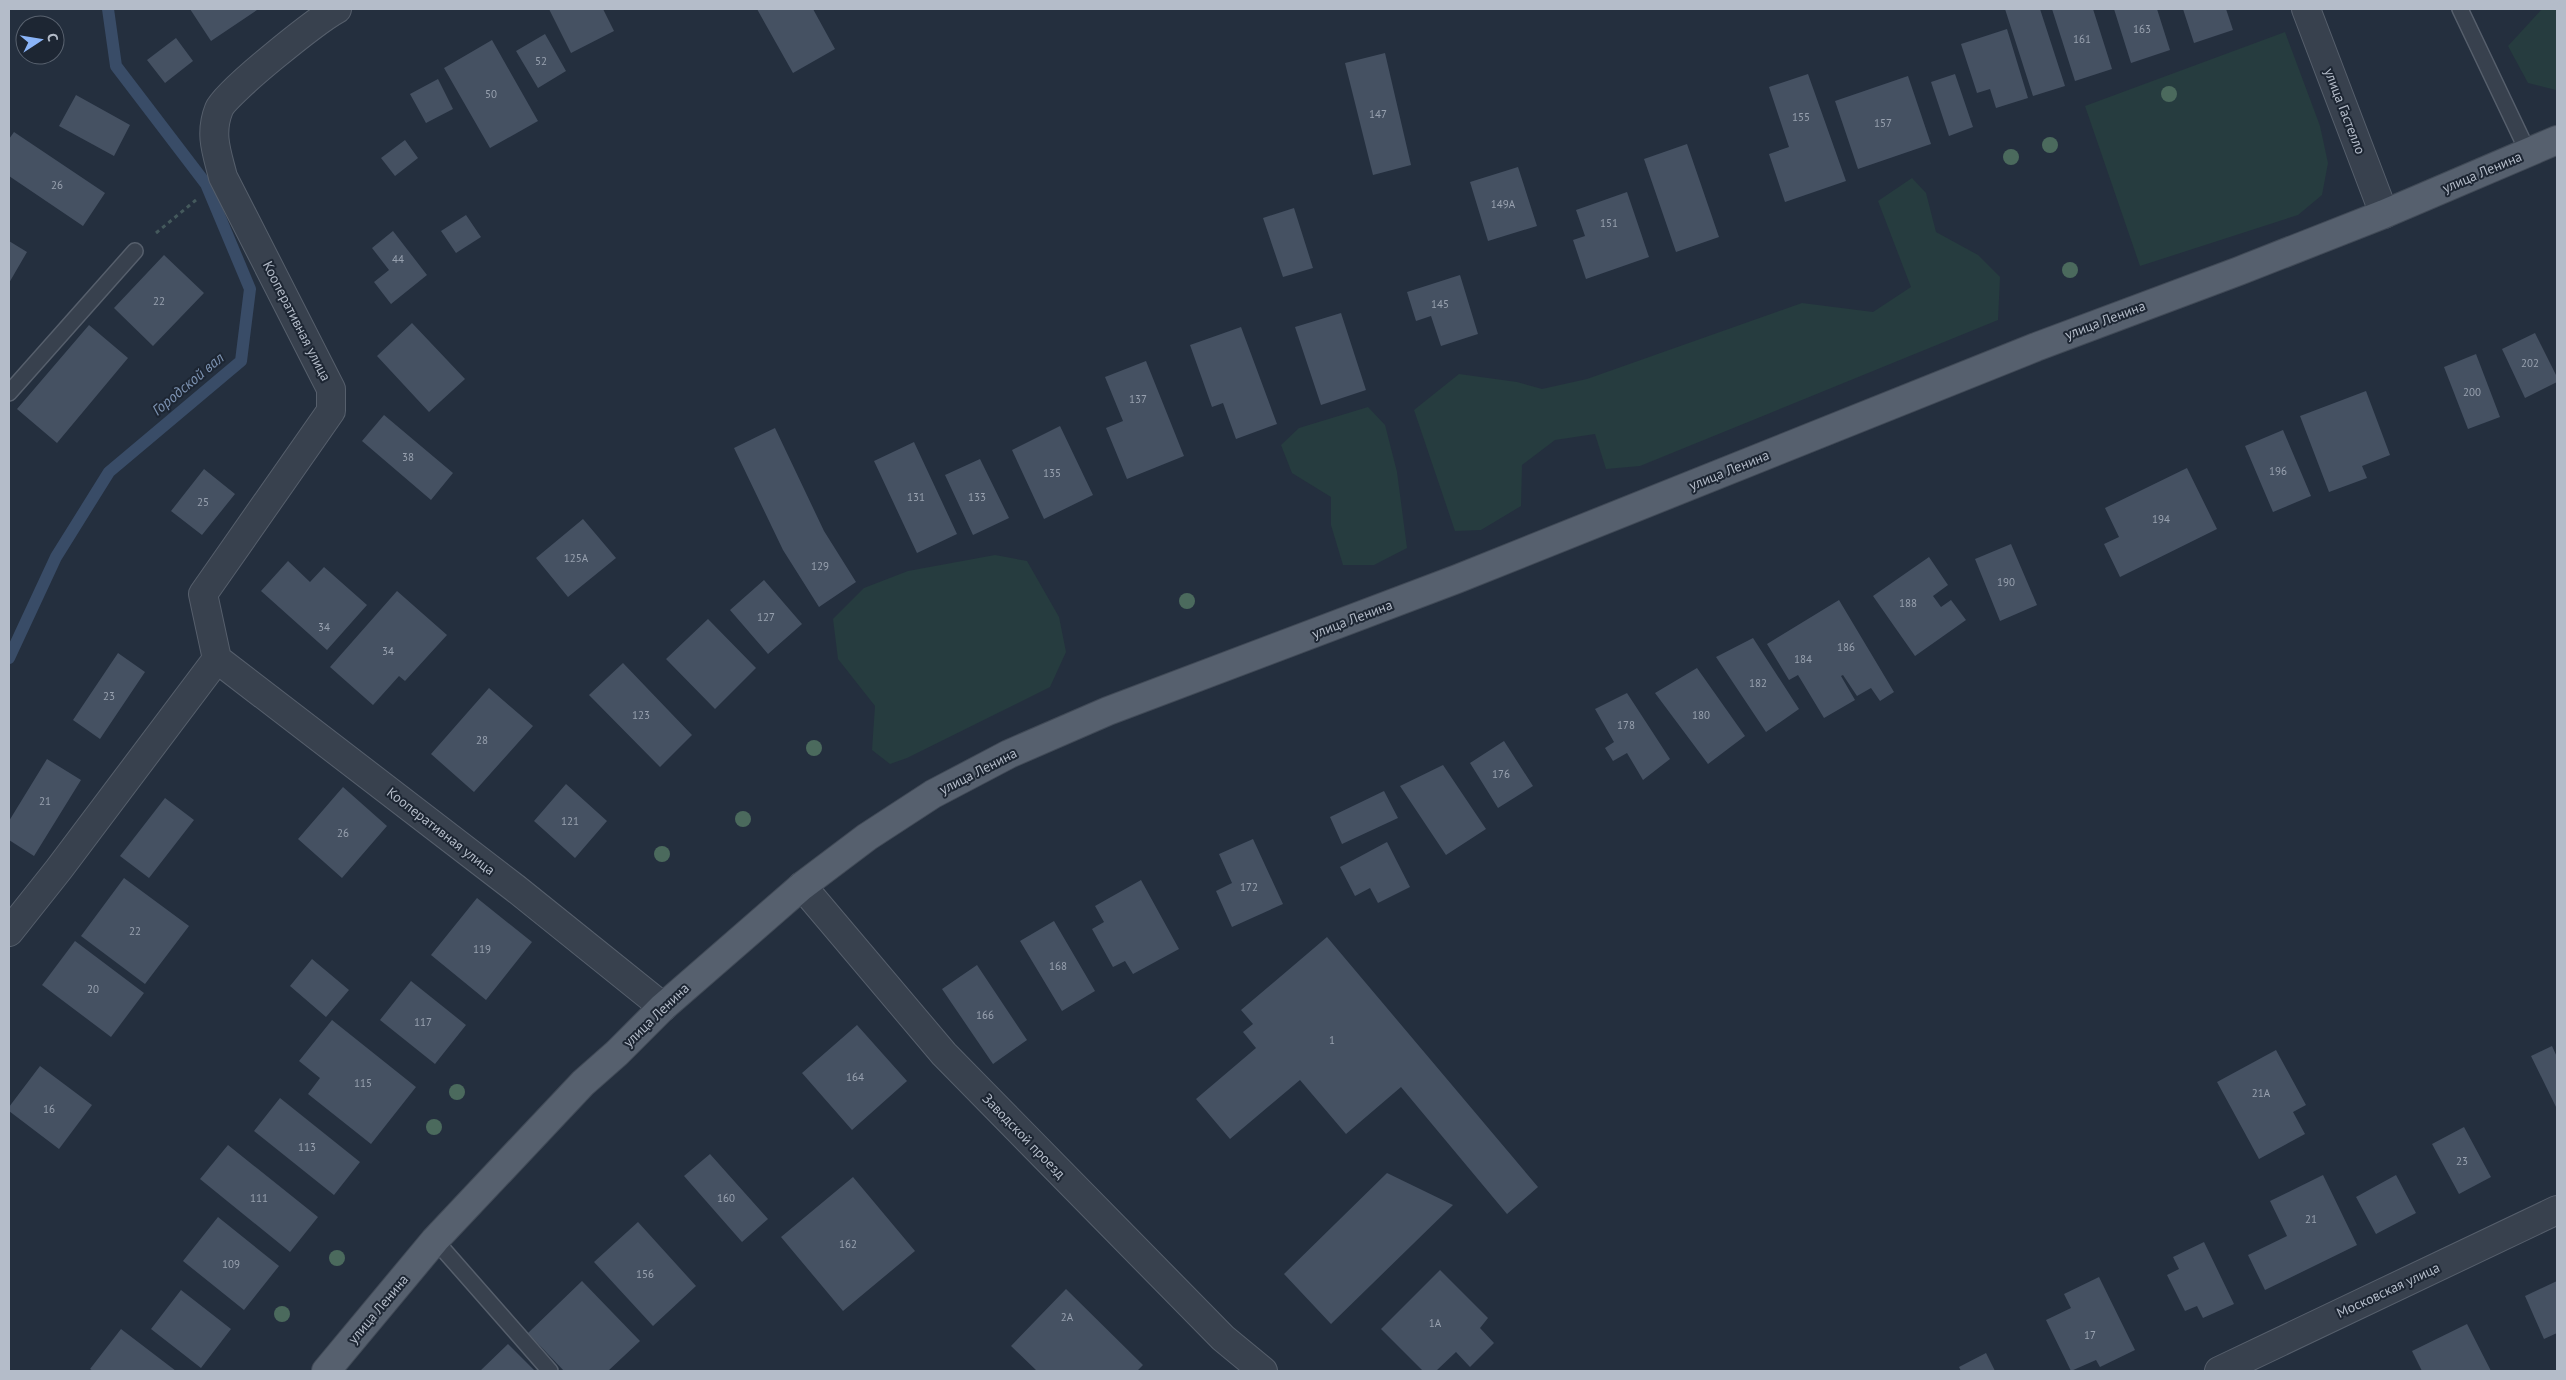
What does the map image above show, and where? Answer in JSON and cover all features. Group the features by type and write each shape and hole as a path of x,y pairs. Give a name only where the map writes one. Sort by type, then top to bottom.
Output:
{"main road":[{"name":"улица Ленина","path":"326,1371 435,1240 583,1083 617,1053 662,1007 802,886 867,837 933,794 1009,754 1108,711 1457,579 2036,347 2384,214 2557,140"}],"street":[{"name":"Кооперативная улица","path":"337,9 259,69 220,108 213,140 223,177 331,389 331,411 203,594 217,658 515,888 662,1007"},
{"name":"улица Гастелло","path":"2306,9 2384,214"},
{"path":"9,932 60,869 217,658"},
{"name":"Заводской проезд","path":"802,886 944,1054 1223,1338 1263,1371"},
{"name":"Московская улица","path":"2219,1371 2557,1210"}],"lane":[{"path":"2460,9 2528,152"},
{"path":"9,393 134,251"},
{"path":"435,1240 550,1371"}],"path":[{"path":"134,251 223,177"}],"green space":[{"path":"2542,9 2557,9 2556,90 2528,83 2508,46"},
{"path":"2285,32 2320,126 2328,163 2322,195 2298,215 2140,266 2085,106"},
{"path":"1912,178 1926,193 1936,232 1978,255 2000,277 1998,320 1640,466 1606,469 1595,434 1555,440 1522,465 1521,506 1481,530 1455,531 1414,410 1459,374 1517,382 1542,389 1587,379 1802,303 1873,312 1911,287 1878,201"},
{"path":"1368,407 1385,425 1397,472 1407,548 1374,565 1343,565 1331,525 1331,497 1292,473 1281,445 1299,428"},
{"path":"995,555 1027,561 1059,617 1066,652 1050,687 907,758 890,764 872,750 875,706 838,659 833,619 864,588 908,571"}],"building":[{"path":"190,9 256,9 257,10 211,41"},
{"path":"549,9 603,9 614,31 571,53"},
{"path":"757,9 813,9 835,49 793,73"},
{"path":"2005,9 2040,9 2065,86 2033,96"},
{"path":"2052,9 2093,9 2112,69 2075,81"},
{"path":"2114,9 2157,9 2170,50 2131,63"},
{"path":"2183,9 2226,9 2233,30 2194,43"},
{"path":"2007,29 2028,98 1996,108 1990,89 1977,93 1961,44"},
{"path":"545,34 566,71 538,88 516,51"},
{"path":"176,38 193,61 165,83 147,60"},
{"path":"492,40 538,121 490,148 444,68"},
{"path":"1385,53 1411,165 1373,175 1345,63"},
{"path":"1808,74 1846,181 1785,202 1769,154 1789,147 1769,87"},
{"path":"1955,74 1973,127 1949,136 1931,82"},
{"path":"1908,76 1931,144 1858,169 1835,101"},
{"path":"438,79 453,109 426,123 410,94"},
{"path":"76,95 130,125 114,156 59,126"},
{"path":"14,132 105,193 83,226 9,176 9,139"},
{"path":"405,140 418,158 395,176 381,158"},
{"path":"1687,144 1719,237 1676,252 1644,159"},
{"path":"1518,167 1537,226 1488,241 1470,182"},
{"path":"1627,192 1649,257 1586,279 1573,240 1585,236 1576,210"},
{"path":"1294,208 1313,268 1283,277 1263,218"},
{"path":"466,215 481,237 456,253 441,231"},
{"path":"393,231 427,275 391,304 374,282 389,270 372,248"},
{"path":"9,241 27,252 9,283"},
{"path":"164,255 204,293 153,346 114,308"},
{"path":"1460,275 1478,334 1441,346 1431,316 1416,321 1407,292"},
{"path":"1341,313 1366,390 1321,405 1295,327"},
{"path":"412,323 465,379 429,412 377,356"},
{"path":"89,325 128,358 57,443 17,409"},
{"path":"1241,327 1277,424 1236,439 1223,403 1212,407 1190,345"},
{"path":"2535,333 2557,377 2557,382 2525,398 2502,349"},
{"path":"2476,354 2500,417 2468,429 2444,367"},
{"path":"1146,361 1184,456 1127,479 1106,428 1123,421 1105,377"},
{"path":"2366,391 2390,455 2362,466 2367,478 2329,492 2300,416"},
{"path":"384,415 453,473 431,500 362,441"},
{"path":"1060,426 1093,495 1044,519 1012,450"},
{"path":"775,428 824,531 856,582 819,607 783,550 734,448"},
{"path":"2283,430 2311,496 2273,512 2245,446"},
{"path":"914,442 957,534 917,553 874,461"},
{"path":"980,459 1009,518 973,535 945,475"},
{"path":"2187,468 2217,529 2120,577 2104,544 2119,537 2105,508"},
{"path":"204,469 235,494 202,535 171,511"},
{"path":"583,519 616,558 568,597 536,558"},
{"path":"2011,544 2037,605 2000,621 1975,559"},
{"path":"1929,557 1948,585 1933,596 1941,607 1951,600 1966,620 1915,656 1873,596"},
{"path":"288,561 310,582 324,567 367,605 327,650 261,591"},
{"path":"764,580 802,624 768,654 730,610"},
{"path":"397,591 447,635 405,681 399,676 373,705 330,667"},
{"path":"1839,600 1894,692 1880,701 1871,688 1857,696 1843,675 1841,676 1855,700 1824,718 1798,675 1789,680 1767,644"},
{"path":"708,619 756,668 715,709 666,659"},
{"path":"1753,638 1799,709 1766,732 1716,657"},
{"path":"118,653 145,672 100,739 73,720"},
{"path":"623,663 692,735 660,767 589,695"},
{"path":"1697,668 1745,736 1708,764 1655,693"},
{"path":"489,688 533,726 474,792 431,754"},
{"path":"1627,693 1670,759 1643,780 1627,753 1613,761 1605,748 1614,742 1595,709"},
{"path":"1504,741 1533,786 1498,808 1470,763"},
{"path":"47,759 81,780 34,856 9,840 9,821"},
{"path":"1443,765 1486,829 1446,855 1400,786"},
{"path":"566,784 607,821 575,858 534,821"},
{"path":"343,787 387,826 342,878 298,839"},
{"path":"1384,791 1398,818 1342,844 1330,817"},
{"path":"165,798 194,820 149,878 120,856"},
{"path":"1253,839 1283,904 1232,927 1216,891 1232,883 1219,854"},
{"path":"1387,842 1410,887 1378,903 1370,888 1355,896 1340,867"},
{"path":"124,878 189,926 145,984 81,936"},
{"path":"1141,880 1179,949 1133,974 1125,961 1113,967 1092,929 1104,922 1095,906"},
{"path":"477,898 532,942 486,1000 431,955"},
{"path":"1054,921 1095,991 1062,1011 1020,941"},
{"path":"1327,937 1538,1187 1507,1214 1401,1087 1346,1134 1300,1080 1230,1139 1196,1099 1256,1048 1243,1032 1253,1024 1241,1010"},
{"path":"75,941 144,993 111,1037 42,985"},
{"path":"312,959 349,990 326,1017 290,986"},
{"path":"977,965 1027,1040 993,1064 942,989"},
{"path":"411,981 466,1025 435,1064 380,1020"},
{"path":"332,1020 416,1087 371,1144 308,1094 320,1078 299,1061"},
{"path":"857,1025 907,1081 852,1130 802,1073"},
{"path":"2552,1046 2557,1057 2557,1109 2531,1056"},
{"path":"2276,1050 2306,1105 2293,1112 2305,1134 2259,1159 2217,1082"},
{"path":"40,1066 92,1105 59,1149 9,1111 9,1107"},
{"path":"280,1098 360,1162 334,1195 254,1131"},
{"path":"2464,1127 2491,1177 2459,1194 2432,1144"},
{"path":"228,1145 318,1217 290,1252 200,1179"},
{"path":"710,1154 768,1219 742,1242 684,1176"},
{"path":"1387,1173 1453,1205 1331,1324 1284,1274"},
{"path":"2323,1175 2357,1245 2265,1290 2248,1255 2287,1236 2270,1201"},
{"path":"2396,1175 2416,1213 2376,1234 2356,1197"},
{"path":"853,1177 915,1251 843,1311 781,1237"},
{"path":"218,1217 279,1266 244,1310 183,1261"},
{"path":"638,1222 696,1286 653,1326 594,1262"},
{"path":"2204,1242 2234,1304 2203,1318 2197,1306 2185,1311 2167,1275 2179,1269 2173,1257"},
{"path":"1440,1270 1488,1318 1480,1328 1494,1343 1470,1367 1456,1352 1436,1371 1423,1371 1381,1329"},
{"path":"2099,1277 2135,1350 2100,1367 2096,1360 2071,1371 2046,1320 2071,1308 2064,1294"},
{"path":"582,1281 640,1341 608,1371 564,1371 528,1333"},
{"path":"2557,1281 2557,1333 2544,1339 2525,1296"},
{"path":"1066,1289 1143,1365 1137,1371 1037,1371 1011,1346"},
{"path":"181,1290 231,1329 201,1368 151,1329"},
{"path":"2467,1324 2491,1371 2422,1371 2412,1351"},
{"path":"121,1329 176,1371 93,1371 90,1369"},
{"path":"508,1344 535,1371 480,1371"},
{"path":"1986,1353 1995,1371 1961,1371 1959,1367"}],"waterway":[{"name":"Городской вал","path":"9,658 56,557 109,472 241,361 250,289 206,184 116,66 108,9"}]}
